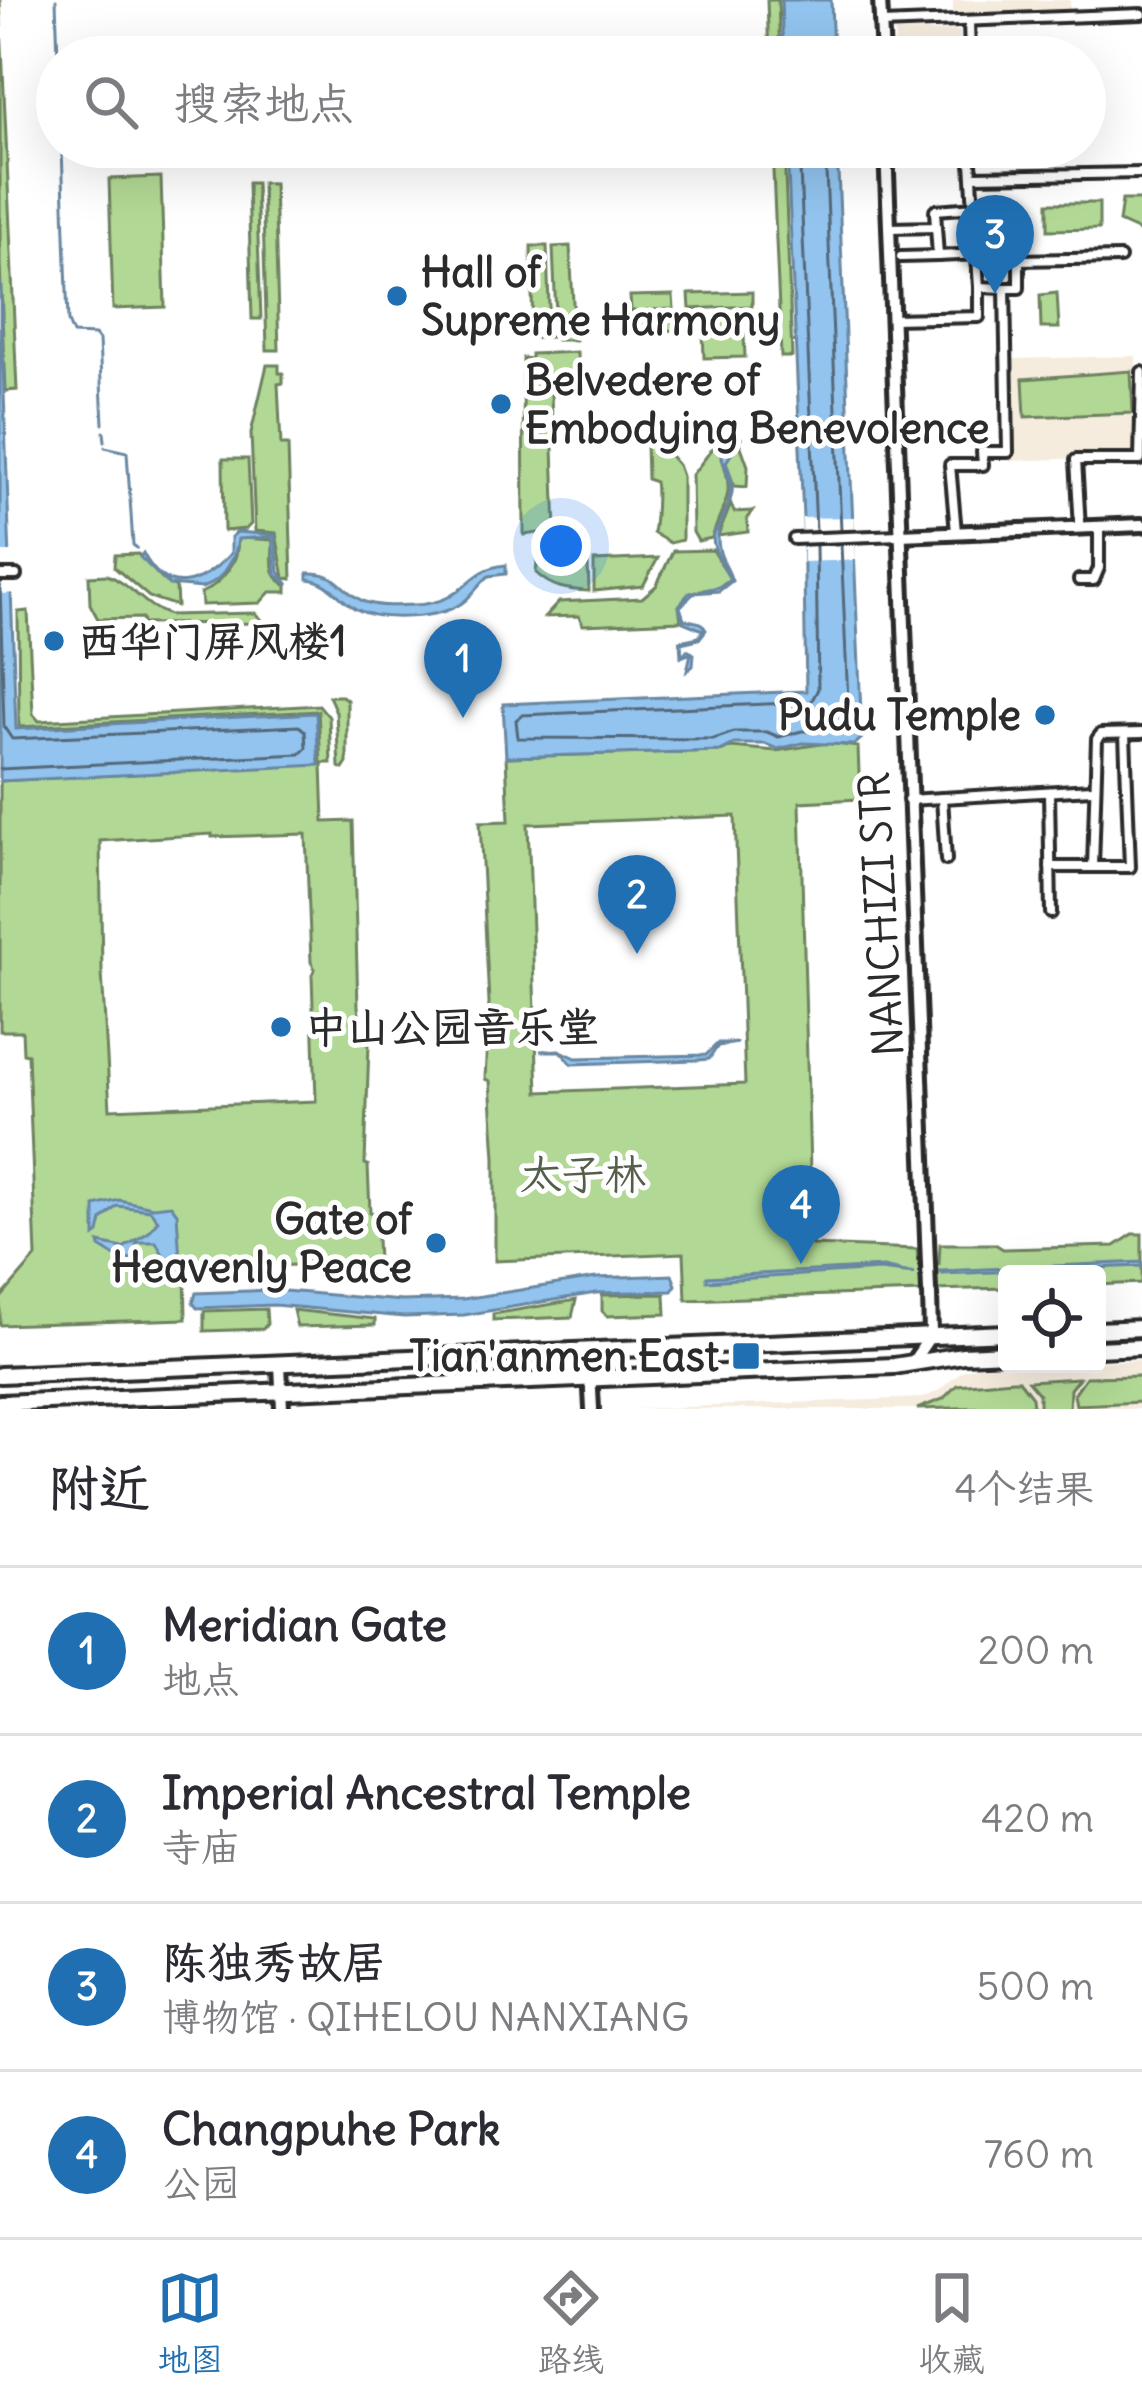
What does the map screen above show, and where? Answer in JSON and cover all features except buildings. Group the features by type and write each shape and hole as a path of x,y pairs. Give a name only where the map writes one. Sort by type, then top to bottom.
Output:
{"highway":[{"path":"1106,1330 1142,1328"},
{"path":"0,1376 998,1333"},
{"path":"1106,1349 1142,1347"},
{"path":"0,1403 590,1379 912,1363 998,1354"}],"street":[{"path":"880,0 882,36"},
{"path":"1072,0 1073,17"},
{"path":"881,24 1142,14"},
{"path":"969,21 969,36"},
{"name":"NANCHIZI STR","path":"887,168 932,1335"},
{"path":"893,319 979,317 973,168"},
{"path":"974,176 1142,172"},
{"path":"938,256 935,210 976,208"},
{"path":"890,228 936,227"},
{"path":"901,257 978,254"},
{"path":"979,287 1018,288 1018,260 1120,258"},
{"path":"956,532 950,465 983,465 982,452 1008,452 1005,288"},
{"path":"1080,528 1076,460 1140,460 1142,372"},
{"path":"798,539 1142,525"},
{"path":"1079,580 1094,580 1099,568 1099,528"},
{"path":"0,575 16,575"},
{"path":"1093,867 1097,739 1101,734 1142,733"},
{"path":"1050,868 1130,867 1125,734"},
{"path":"908,800 1092,789"},
{"path":"1049,792 1051,913"},
{"path":"943,798 946,860"},
{"path":"912,1363 932,1335"},
{"path":"589,1352 592,1409"},
{"path":"280,1364 282,1409"}],"shaded area":[{"path":"953,0 1070,0 1070,11 953,15"},
{"path":"960,31 960,36 895,36 895,32"},
{"path":"1136,356 1137,456 1009,461 1010,359"},
{"path":"1142,1360 1142,1409 632,1409 923,1398 962,1371 978,1366 998,1365 998,1373 1106,1373 1106,1361"}],"green space":[{"path":"0,0 17,390 5,391 0,262"},
{"path":"767,0 778,0 779,36 768,36"},
{"path":"773,168 785,168 792,357 781,357"},
{"path":"161,177 165,307 113,309 109,179"},
{"path":"248,183 256,183 261,319 252,319"},
{"path":"262,183 274,183 279,350 267,350"},
{"path":"1122,200 1142,200 1142,251 1141,232 1119,222"},
{"path":"1048,203 1099,203 1099,229 1048,230"},
{"path":"531,246 547,246 550,337 533,338"},
{"path":"570,246 575,340 557,340 553,247"},
{"path":"752,292 752,306 690,309 689,294"},
{"path":"1057,293 1059,328 1041,328 1040,295"},
{"path":"673,295 674,309 631,311 630,296"},
{"path":"743,315 745,357 704,358 703,331 689,331 688,318"},
{"path":"676,318 676,330 631,332 631,319"},
{"path":"577,352 578,390 551,393 556,530 560,545 575,544 576,563 588,563 589,591 560,587 536,573 539,539 546,532 524,535 523,358"},
{"path":"267,365 279,365 283,373 283,383 278,384 281,445 288,445 292,579 284,578 276,533 255,531 251,433"},
{"path":"1131,371 1133,413 1025,417 1023,379"},
{"path":"738,434 722,458 728,483 724,508 712,538 698,541 693,532 692,475 723,435"},
{"path":"739,441 748,466 747,487 734,486 726,462"},
{"path":"646,443 659,443 678,465 682,540 670,543 653,533 656,487 647,479"},
{"path":"223,459 248,459 251,524 246,529 224,531"},
{"path":"731,504 734,512 753,511 747,519 748,532 718,536"},
{"path":"241,538 273,540 274,572 287,592 270,592 260,603 202,605 201,593 227,571"},
{"path":"713,550 730,579 719,587 689,593 679,606 681,621 583,625 579,616 545,617 559,602 642,598 656,586 673,551"},
{"path":"138,554 176,587 177,606 149,597 114,567 115,555"},
{"path":"658,558 643,586 594,591 594,561"},
{"path":"107,575 169,615 255,613 265,623 143,624 142,618 98,619 90,604 89,576"},
{"path":"28,611 33,714 39,721 319,705 329,717 331,763 321,763 318,711 19,727 18,612"},
{"path":"329,696 347,700 347,763 343,769 339,767 336,712"},
{"name":"太子林","path":"827,743 858,747 860,799 800,802 812,1245 917,1249 922,1292 686,1300 684,1253 495,1261 495,1158 490,1081 485,1079 489,1003 480,822 509,821 506,757 723,751 731,747 776,751","holes":["735,816 745,1084 538,1092 528,824"]},
{"path":"322,764 324,822 353,821 358,1007 361,1029 369,1029 365,1164 370,1212 376,1213 378,1263 185,1268 186,1319 0,1325 0,1299 36,1257 28,1054 23,1053 22,1031 0,1031 0,781","holes":["306,834 315,969 316,1101 110,1109 100,841"]},
{"path":"1133,1234 1142,1234 1142,1283 1106,1285 1106,1265 998,1265 998,1288 934,1290 933,1265 939,1264 940,1244 995,1244 1003,1249 1115,1246"},
{"path":"665,1294 666,1314 607,1316 602,1311 602,1295"},
{"path":"576,1300 572,1317 493,1320 493,1314"},
{"path":"266,1309 263,1329 204,1331 204,1311"},
{"path":"293,1310 375,1319 375,1325 297,1327"},
{"path":"1142,1376 1142,1402 1076,1405 1074,1394 1086,1377"},
{"path":"1079,1378 1070,1389 1069,1409 1039,1409 1039,1394 1028,1381"},
{"path":"1019,1380 1033,1406 917,1409 943,1399 957,1385"}],"water":[{"path":"781,0 831,0 832,36 782,36"},
{"path":"788,168 838,168 862,738 854,745 803,743 778,749 734,744 720,751 506,757 503,704 806,691"},
{"path":"0,280 16,729 316,713 319,765 0,781"},
{"path":"738,434 741,438 726,462 732,488 727,506 730,487 722,455"},
{"path":"720,523 719,549 732,581 719,591 694,593 680,607 684,619 701,623 706,630 699,639 681,643 682,656 687,650 694,654 693,666 687,671 691,653 681,657 680,641 699,637 703,630 683,622 679,606 689,593 719,587 730,579 713,538"},
{"path":"237,532 275,535 279,572 289,585 276,575 272,537 238,539 227,568 202,588 169,585 140,557 143,553 152,568 174,582 197,579 231,553 231,537"},
{"path":"506,565 506,574 489,576 462,603 439,613 410,617 356,609 323,583 308,579 308,573 327,576 371,604 413,605 445,598 482,573"},
{"path":"718,1043 738,1043 718,1046 709,1059 697,1060 572,1064 560,1051 540,1051 559,1050 576,1058 706,1055"},
{"path":"119,1200 153,1207 171,1205 177,1213 180,1260 166,1260 156,1242 137,1242 133,1259 121,1260 100,1247 99,1243 123,1248 149,1232 158,1220 150,1210 117,1206 102,1220 95,1236 95,1206"},
{"path":"1142,1262 1142,1266 1074,1265"},
{"path":"883,1267 914,1274 879,1270 707,1281 707,1277"},
{"path":"998,1268 998,1272 939,1271"},
{"path":"672,1275 676,1285 672,1291 596,1293 464,1315 404,1317 274,1305 197,1308 193,1303 196,1293 273,1290 402,1301 463,1299 596,1278"}],"pier":[{"path":"854,517 856,560 803,562 802,518"},
{"path":"0,552 15,552 17,593 0,594"}],"waterway":[{"path":"56,0 57,36"},
{"path":"63,168 68,322 73,334 95,335 99,340 103,424"},
{"path":"104,432 105,441"},
{"path":"105,447 127,452 133,545 137,548"}],"place":[{"name":"陈独秀故居","path":"995,294"},
{"name":"Hall of Supreme Harmony","path":"397,296"},
{"name":"Belvedere of Embodying Benevolence","path":"501,404"},
{"name":"西华门屏风楼1","path":"54,641"},
{"name":"Pudu Temple","path":"1045,715"},
{"name":"Meridian Gate","path":"463,718"},
{"name":"Imperial Ancestral Temple","path":"637,954"},
{"name":"中山公园音乐堂","path":"281,1027"},
{"name":"Gate of Heavenly Peace","path":"436,1243"},
{"name":"Changpuhe Park","path":"801,1264"},
{"name":"Tian'anmen East","path":"746,1356"}]}
